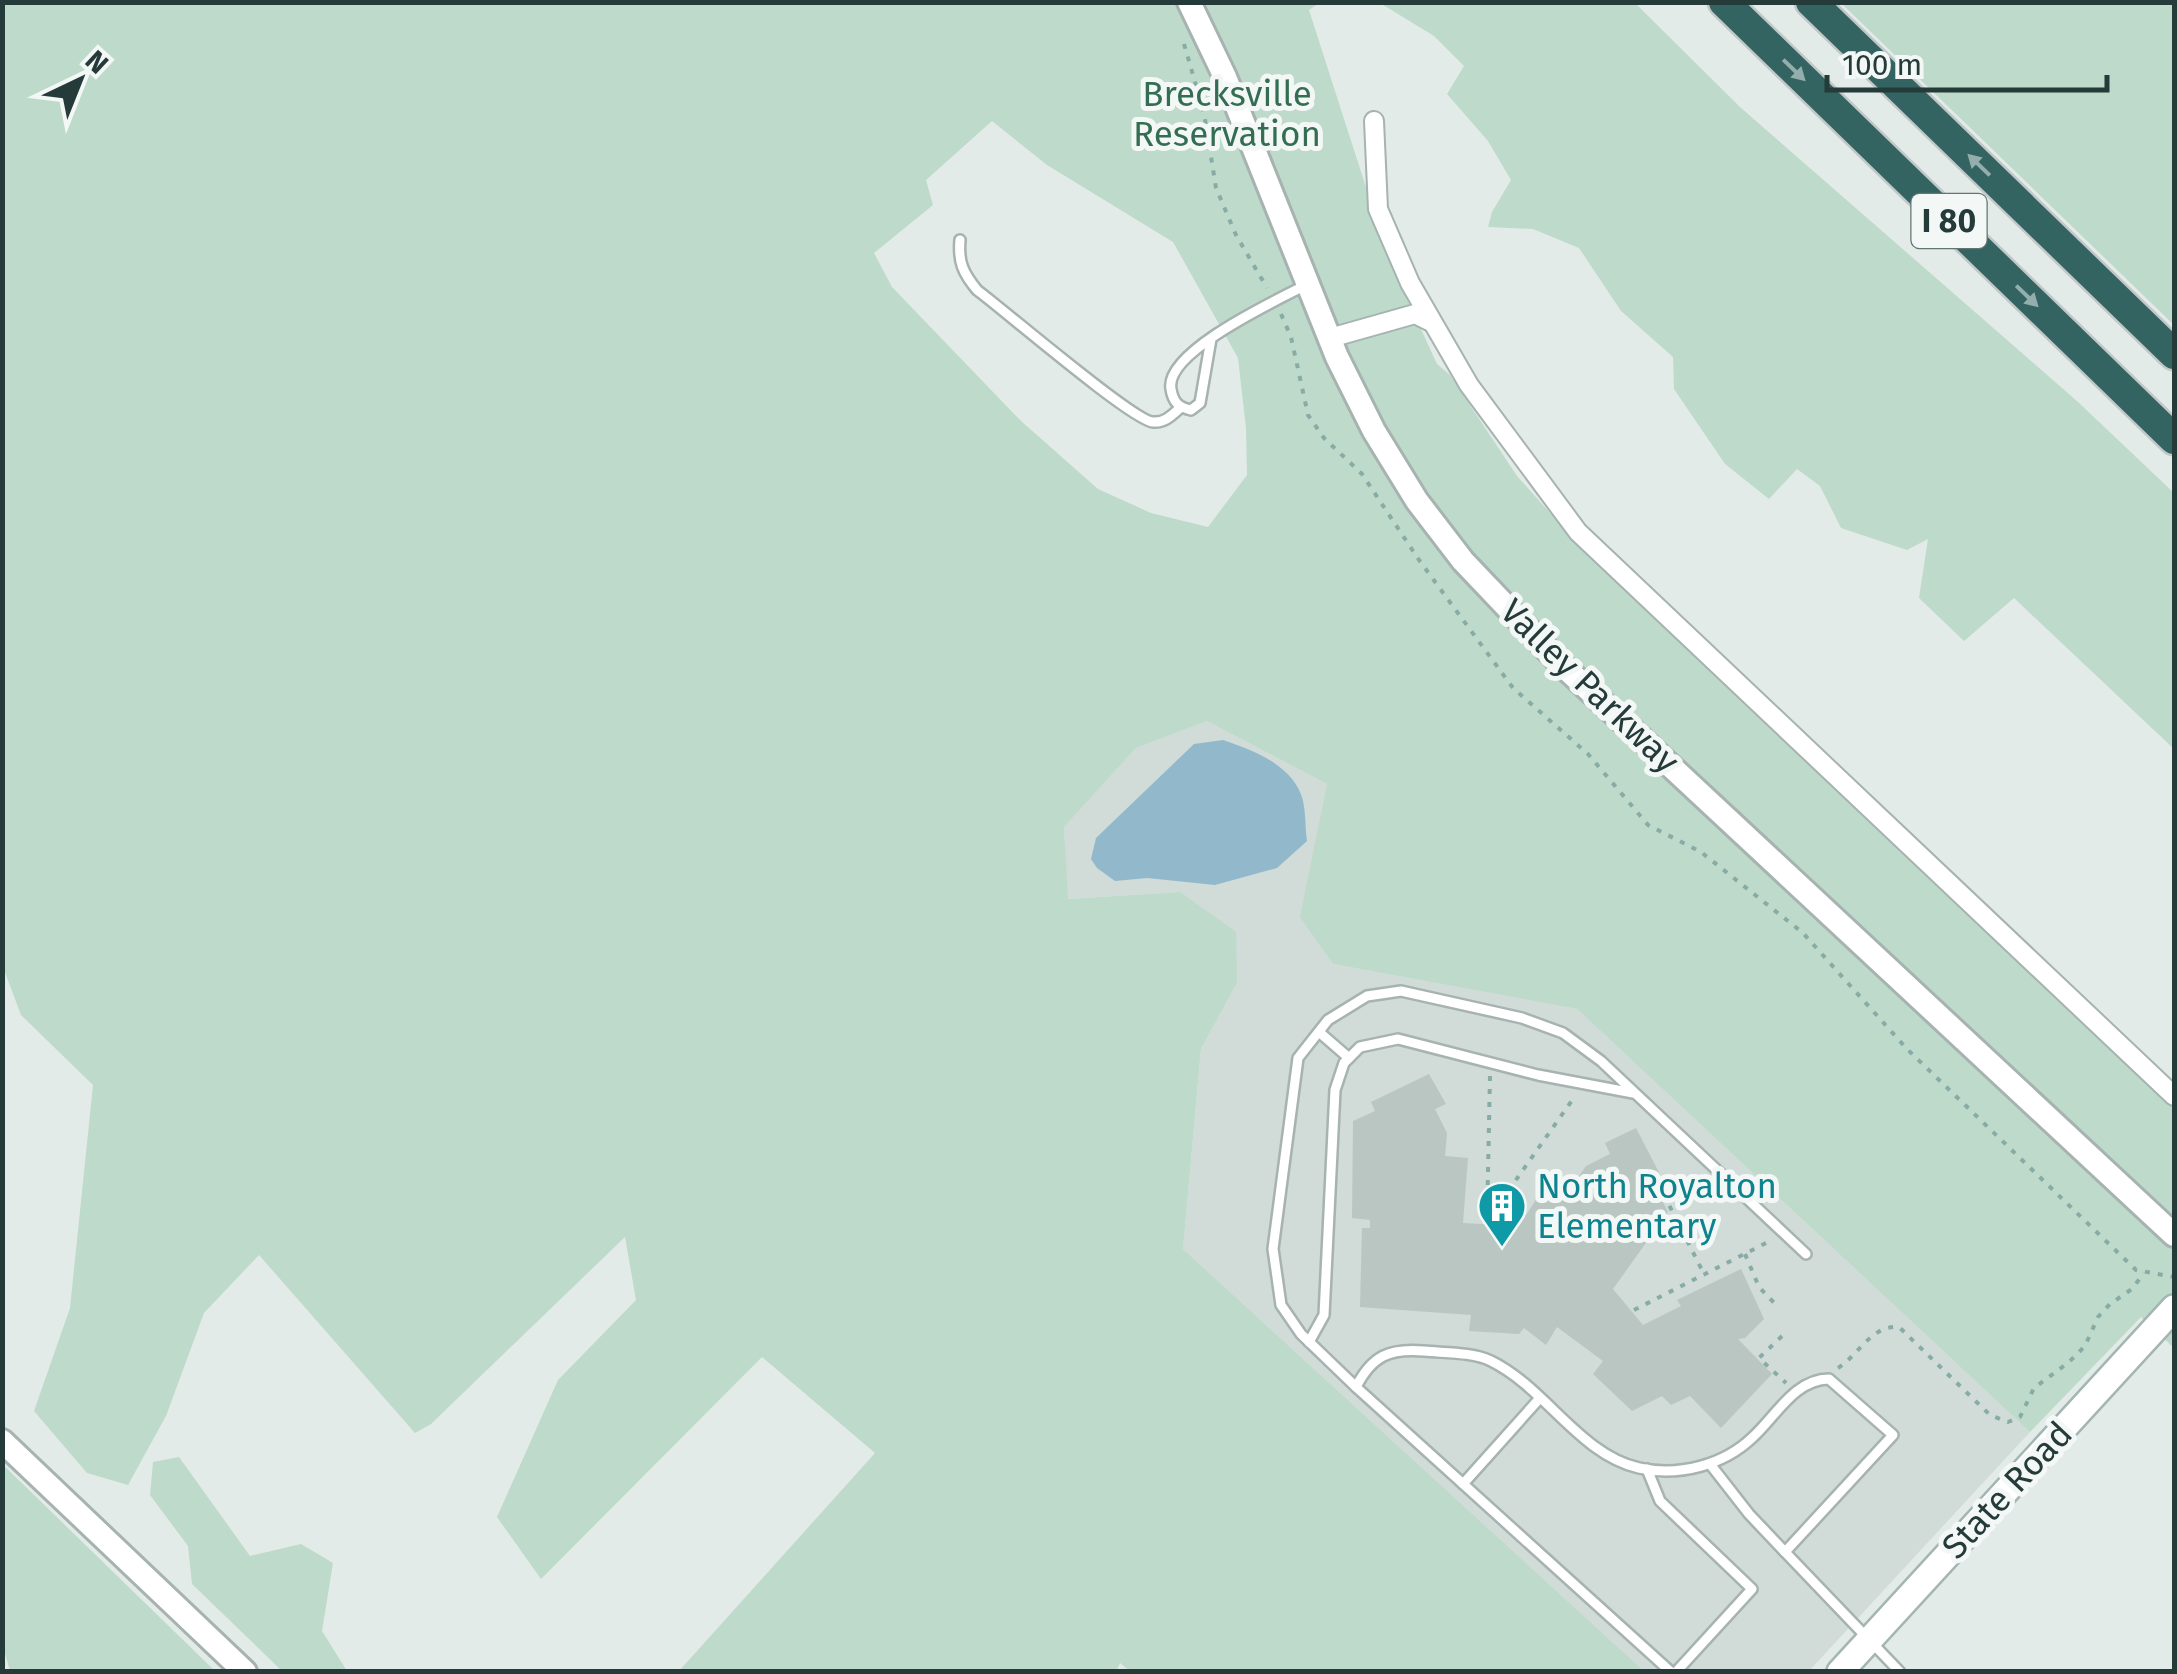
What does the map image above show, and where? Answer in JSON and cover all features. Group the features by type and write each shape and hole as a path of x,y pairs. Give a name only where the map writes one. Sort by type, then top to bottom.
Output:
{"highway":[{"name":"I 80","path":"1724,2 2174,438"},
{"name":"I 80","path":"1810,2 2174,354"}],"main road":[{"name":"State Road","path":"1840,1672 2174,1308"}],"street":[{"name":"Valley Parkway","path":"1189,2 1225,77 1330,338 1374,431 1417,500 1464,561 1562,664 2174,1235"},
{"path":"1374,121 1378,209 1429,321 1469,385 1578,532 2174,1096"},
{"path":"1330,338 1414,314 1429,321"},
{"path":"2,1441 245,1672"}],"lane":[{"path":"960,240 959,260 977,290 1140,419 1155,422 1170,418 1180,408"},
{"path":"1211,339 1200,403 1190,410 1180,408 1172,397 1169,381 1176,369 1211,339 1236,321 1308,284"},
{"path":"1648,1469 1660,1501 1752,1589 1674,1672 1356,1387 1309,1342 1281,1305 1274,1249 1298,1058 1328,1020 1367,996 1400,991 1522,1018 1563,1033 1601,1061 1806,1254"},
{"path":"1319,1032 1349,1058"},
{"path":"1309,1342 1324,1315 1336,1090 1344,1063 1360,1047 1398,1039 1538,1075 1634,1093"},
{"path":"1356,1387 1376,1360 1394,1350 1488,1360 1521,1380 1615,1460 1648,1469 1682,1472 1710,1464 1750,1441 1800,1388 1815,1379 1829,1379 1893,1435 1785,1552"},
{"path":"1464,1484 1540,1398"},
{"path":"1710,1464 1748,1514 1900,1672"}],"path":[{"path":"1490,1076 1487,1221 1573,1099"},
{"path":"1702,1177 1666,1197 1704,1274"},
{"path":"1634,1310 1770,1241"},
{"path":"1745,1254 1759,1287 1779,1308"},
{"path":"1827,1368 1838,1369 1886,1326 1898,1326 1990,1414 2008,1422 2020,1417 2034,1388 2069,1362 2084,1346 2098,1318 2144,1274"},
{"path":"1782,1336 1760,1358 1788,1384 1796,1377"}],"shaded area":[{"path":"1207,721 1327,784 1301,917 1333,964 1577,1009 2030,1432 1809,1671 1644,1671 1183,1249 1201,1049 1237,983 1180,892 1067,899 1064,827 1136,748"}],"green space":[{"name":"Brecksville Reservation","path":"3,3 1319,3 1309,10 1390,262 1437,364 1450,375 1517,476 1577,543 2174,1107 2174,1348 2141,1317 2030,1432 1577,1009 1333,964 1300,917 1327,784 1207,721 1136,748 1064,827 1068,899 1180,892 1236,932 1237,983 1201,1049 1183,1249 1644,1671 1131,1672 1120,1663 1116,1672 679,1671 875,1453 762,1357 541,1579 497,1517 558,1380 636,1300 625,1237 431,1424 415,1433 259,1255 204,1313 166,1416 128,1485 87,1473 34,1411 70,1308 93,1085 21,1015 3,967","holes":["992,121 1047,165 1173,242 1238,358 1247,475 1208,527 1151,513 1098,489 1021,421 892,287 874,253 933,205 926,180"]},
{"path":"1380,3 1635,3 1740,107 2078,402 2174,493 2174,749 2014,598 1964,641 1919,598 1928,539 1907,550 1841,528 1820,486 1797,469 1769,499 1725,464 1674,389 1673,357 1621,311 1579,248 1533,229 1488,227 1492,212 1511,180 1488,141 1447,94 1464,66 1434,36"},
{"path":"1841,3 2174,3 2174,325"},
{"path":"179,1457 250,1556 301,1544 333,1563 322,1631 347,1671 282,1671 192,1584 188,1546 150,1495 153,1462"},
{"path":"3,1465 215,1671 10,1671 2,1643"}],"water":[{"path":"1223,740 1259,754 1291,778 1303,801 1307,841 1277,868 1215,885 1147,878 1115,881 1097,868 1091,859 1096,838 1194,744"}],"building":[{"name":"North Royalton Elementary","path":"1429,1074 1446,1104 1435,1109 1447,1133 1445,1156 1468,1158 1463,1223 1519,1226 1554,1172 1573,1185 1586,1166 1610,1154 1605,1143 1636,1128 1666,1186 1657,1191 1668,1212 1613,1289 1643,1325 1681,1306 1677,1300 1741,1269 1764,1319 1745,1338 1738,1339 1772,1374 1721,1428 1690,1396 1671,1405 1662,1396 1632,1411 1593,1374 1603,1361 1557,1327 1546,1345 1524,1328 1519,1334 1469,1331 1471,1315 1360,1307 1362,1228 1370,1228 1370,1220 1352,1218 1353,1121 1375,1111 1371,1102"}],"place":[{"name":"North Royalton Elementary","path":"1502,1248"}]}
